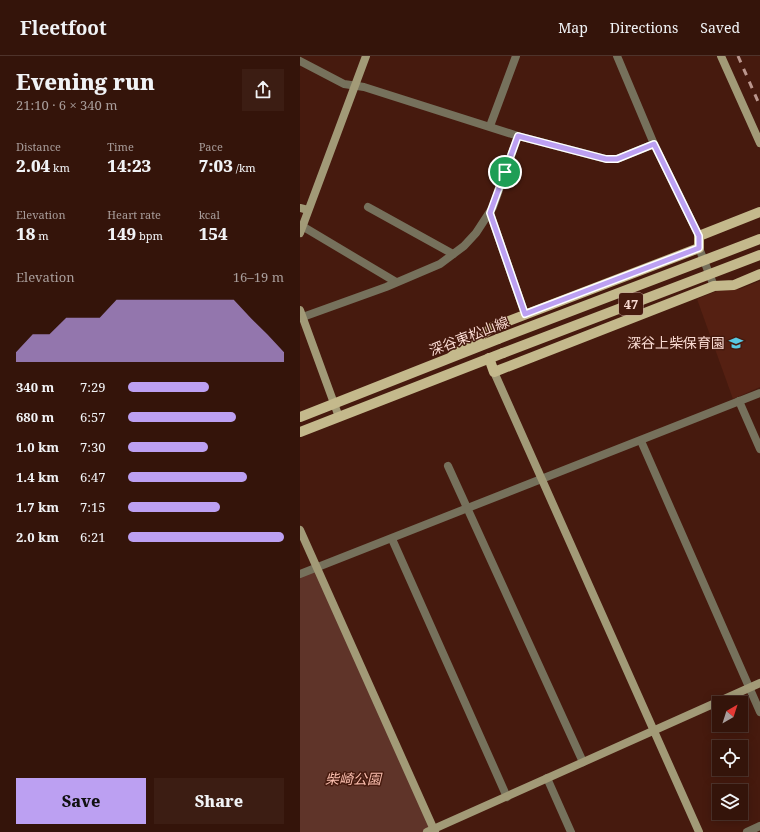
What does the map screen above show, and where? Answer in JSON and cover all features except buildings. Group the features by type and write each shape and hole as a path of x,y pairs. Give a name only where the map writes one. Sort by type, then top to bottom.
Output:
{"main road":[{"path":"452,356 493,327 699,248 699,236 760,212"},
{"name":"深谷東松山線","path":"300,417 452,356 760,239"},
{"name":"深谷東松山線","path":"300,432 760,255"},
{"path":"489,358 494,372 714,286 734,284 760,274"}],"street":[{"path":"366,56 304,209 301,230 396,282"},
{"path":"490,126 516,56"},
{"path":"617,56 654,144 699,236"},
{"path":"721,56 760,143"},
{"path":"300,61 344,84 490,126 518,136 606,159 617,159 654,144"},
{"path":"339,417 301,315 396,282 440,264 453,254 476,233 490,213 518,136"},
{"path":"368,207 453,254"},
{"path":"490,213 525,314"},
{"path":"699,248 714,286"},
{"path":"494,372 540,479 699,832"},
{"path":"300,574 760,393"},
{"path":"739,401 760,449"},
{"path":"641,441 760,712"},
{"path":"448,466 583,762"},
{"path":"300,530 432,831 506,796 760,682"},
{"path":"392,539 506,796"},
{"path":"546,778 571,832"},
{"path":"747,832 760,826"}],"shaded area":[{"name":"深谷上柴保育園","path":"760,281 760,387 733,399 697,299 717,291 740,289"}],"green space":[{"name":"柴崎公園","path":"316,568 434,829 427,832 300,832 300,574"}],"railway":[{"path":"738,56 760,106"}],"place":[{"name":"深谷上柴保育園","path":"736,343"}],"route":[{"path":"518,136 606,159 617,159 654,144 699,236 699,248 525,314 490,213 505,172 518,136"}]}
